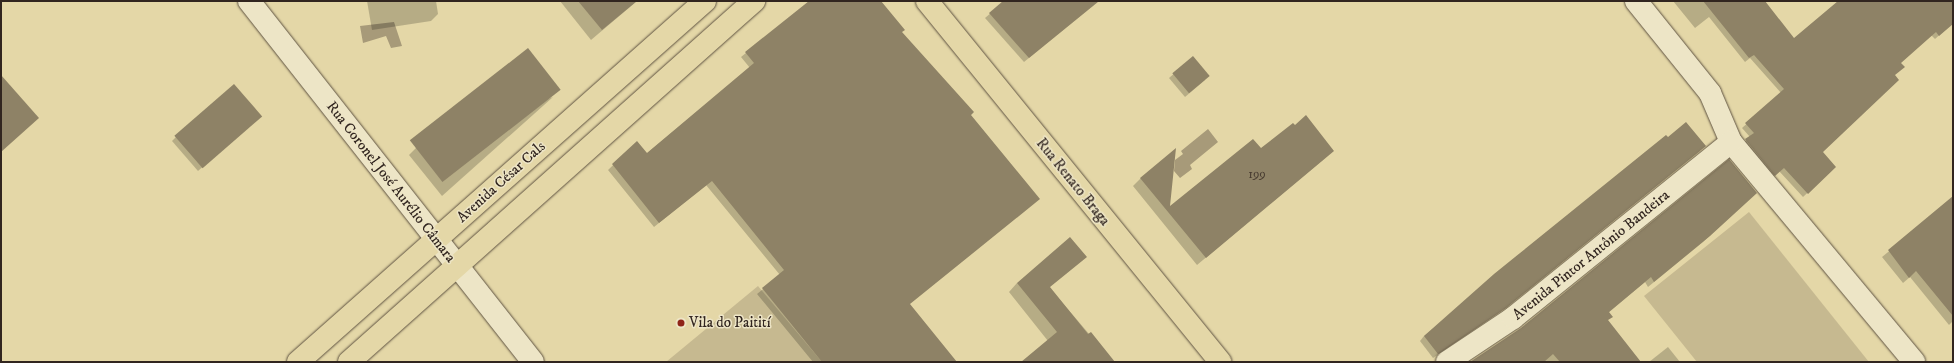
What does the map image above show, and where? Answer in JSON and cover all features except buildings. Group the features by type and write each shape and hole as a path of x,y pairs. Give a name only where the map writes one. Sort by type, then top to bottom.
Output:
{"main road":[{"name":"Avenida César Cals","path":"298,362 704,1"},
{"path":"349,362 754,1"},
{"name":"Rua Renato Braga","path":"927,1 1220,362"}],"street":[{"name":"Rua Coronel José Aurélio Câmara","path":"249,1 437,238 457,267 534,362"},
{"path":"1636,1 1710,93 1731,142 1914,362"},
{"name":"Avenida Pintor Antônio Bandeira","path":"1447,362 1513,318 1731,142"}],"shaded area":[{"path":"394,22 402,46 391,48 386,36 363,43 360,26"},
{"path":"1208,129 1218,142 1190,165 1192,169 1180,178 1174,171 1175,160 1183,154 1181,151"},
{"path":"1749,212 1869,362 1697,362 1644,296"},
{"path":"758,286 822,362 666,362"}],"place":[{"name":"Vila do Paitití","path":"681,323"}]}
